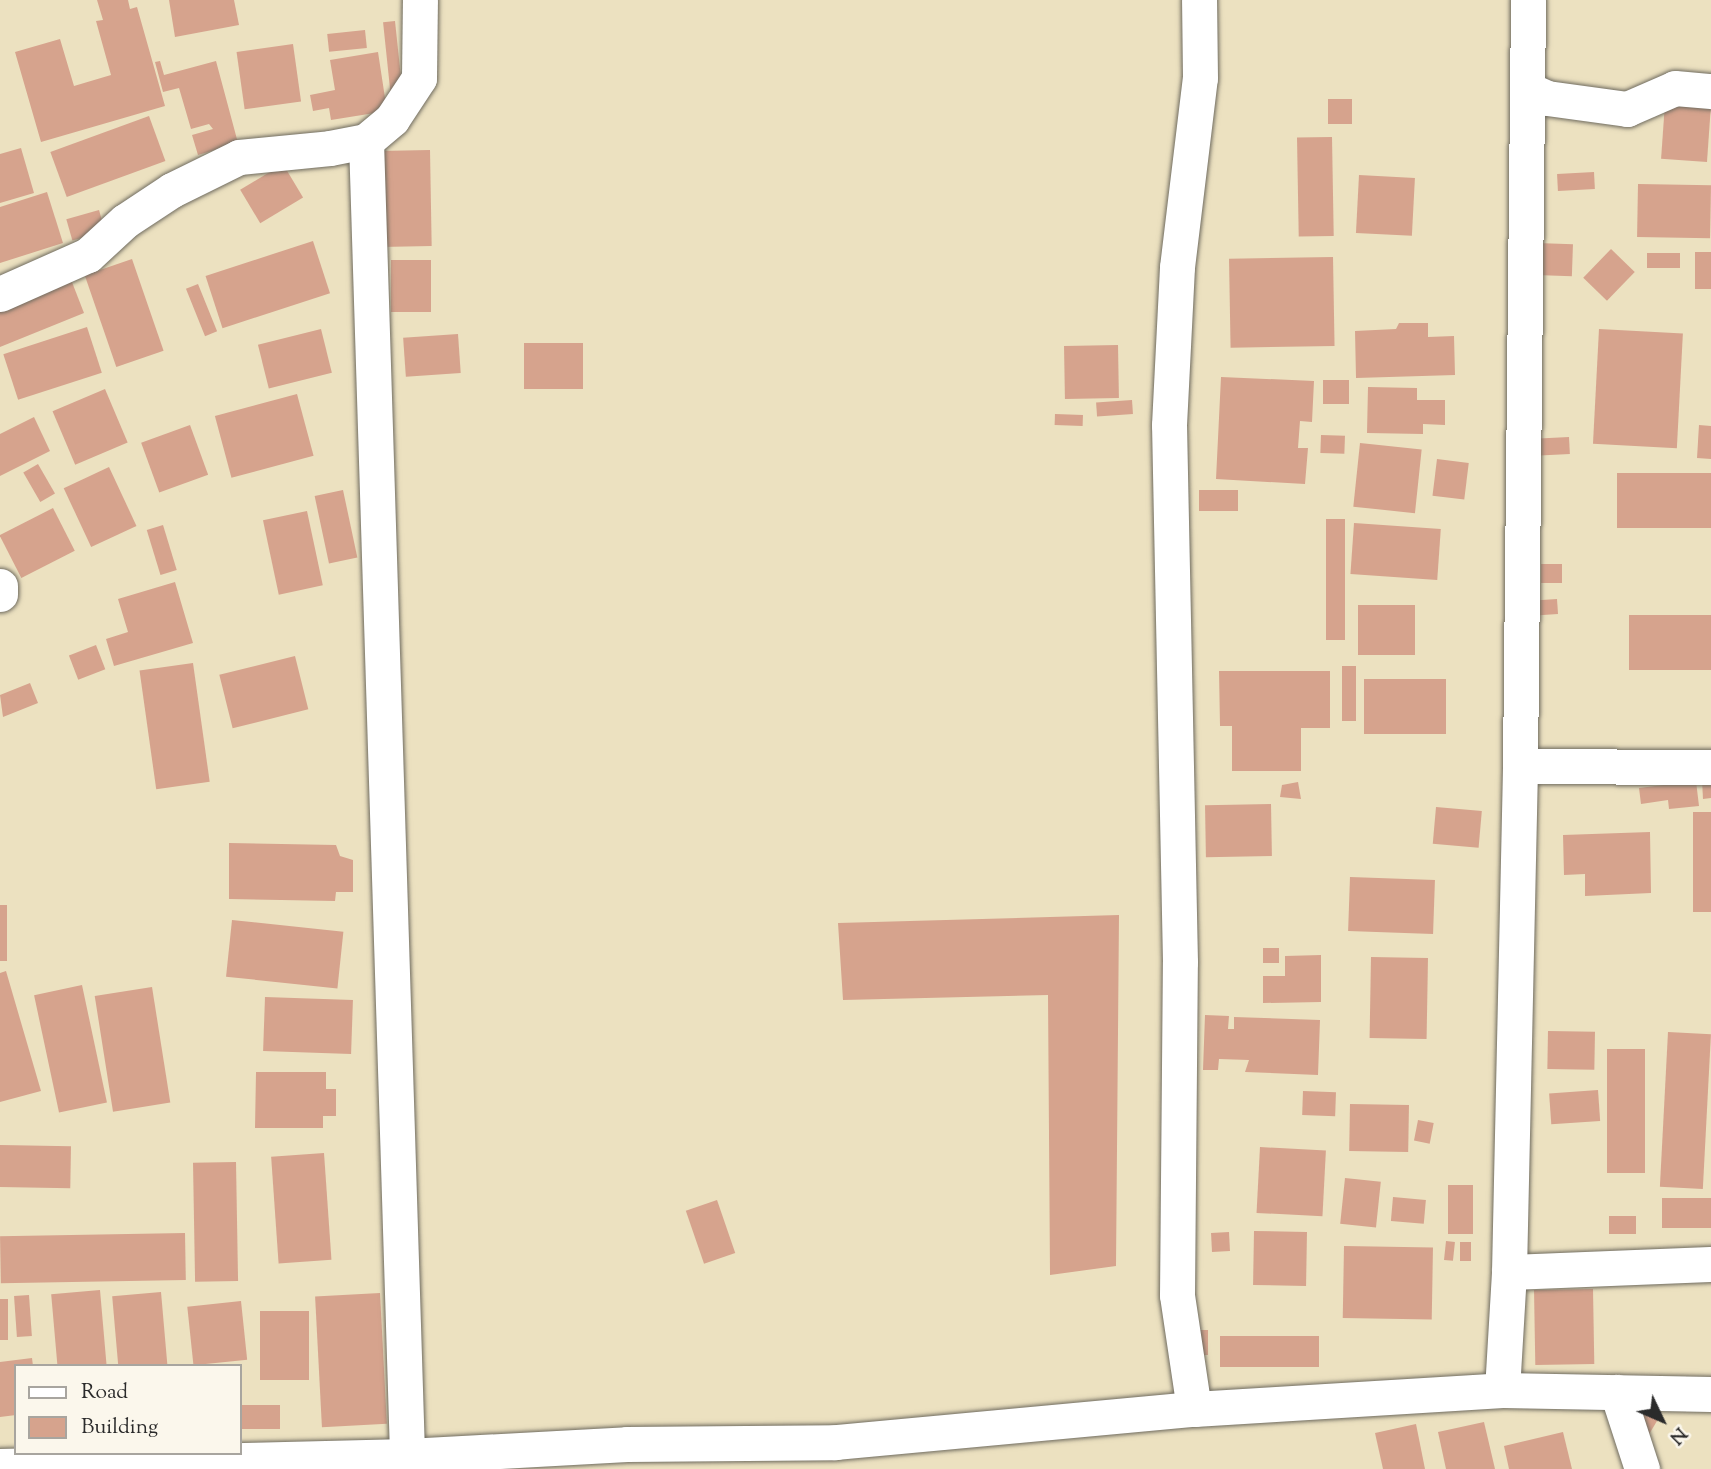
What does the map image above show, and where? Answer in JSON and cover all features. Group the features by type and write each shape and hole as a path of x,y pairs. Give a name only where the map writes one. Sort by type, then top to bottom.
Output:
{"street":[{"path":"0,294 88,255 125,221 172,190 239,157 330,148 366,141 391,119 419,78 420,0"},
{"path":"1195,1409 1177,1295 1180,962 1169,425 1177,267 1200,78 1199,0"},
{"path":"1502,1390 1509,1272 1520,766 1528,0"},
{"path":"1527,89 1547,98 1627,109 1675,88 1711,91"},
{"path":"366,141 408,1463"},
{"path":"0,586 0,594"},
{"path":"1520,766 1711,767"},
{"path":"1509,1272 1711,1264"},
{"path":"0,1466 408,1463 630,1456 836,1442 1195,1409 1502,1390 1711,1394"},
{"path":"1616,1392 1642,1469"}],"building":[{"path":"97,0 128,0 130,9 137,7 165,106 41,142 15,52 60,39 74,86 111,75 96,21 103,20"},
{"path":"169,0 234,0 239,25 175,37"},
{"path":"395,21 402,90 390,91 383,22"},
{"path":"365,30 367,48 329,52 327,34"},
{"path":"293,44 301,101 245,109 237,52"},
{"path":"378,52 387,111 331,120 329,108 313,111 310,95 335,90 330,60"},
{"path":"160,61 164,75 216,61 238,143 198,155 192,135 213,129 209,124 191,129 179,88 163,92 155,62"},
{"path":"1328,99 1352,99 1352,124 1328,124"},
{"path":"1665,103 1711,106 1707,162 1661,159"},
{"path":"149,116 165,161 67,197 50,152"},
{"path":"1332,137 1334,236 1299,237 1297,138"},
{"path":"21,148 34,193 0,203 0,154"},
{"path":"430,150 432,246 381,247 379,151"},
{"path":"283,164 303,197 260,223 240,190"},
{"path":"1594,172 1595,189 1558,191 1557,174"},
{"path":"1359,175 1415,178 1412,236 1356,233"},
{"path":"1638,184 1711,185 1710,238 1637,237"},
{"path":"47,192 63,243 0,263 0,207"},
{"path":"99,210 105,231 72,241 66,219"},
{"path":"313,241 330,293 223,328 206,276"},
{"path":"1537,243 1573,244 1572,276 1536,275"},
{"path":"1611,249 1635,272 1607,301 1583,278"},
{"path":"1695,252 1711,252 1711,289 1695,289"},
{"path":"1647,253 1680,253 1680,268 1647,268"},
{"path":"1333,257 1335,346 1231,348 1229,259"},
{"path":"132,259 164,351 116,367 85,275"},
{"path":"391,260 431,260 431,312 391,312"},
{"path":"70,277 84,313 0,347 0,305"},
{"path":"198,284 217,331 205,336 186,289"},
{"path":"1399,323 1428,323 1428,337 1454,336 1455,375 1356,378 1355,331 1396,329"},
{"path":"87,327 102,373 18,400 3,354"},
{"path":"321,329 332,373 269,388 258,345"},
{"path":"1599,329 1683,333 1677,448 1593,444"},
{"path":"458,334 461,373 406,377 403,338"},
{"path":"524,343 583,343 583,389 524,389"},
{"path":"1118,345 1119,398 1065,399 1064,346"},
{"path":"1221,377 1314,381 1312,422 1300,421 1298,448 1308,448 1305,484 1216,479"},
{"path":"1323,380 1349,380 1349,404 1323,404"},
{"path":"1368,387 1417,388 1417,400 1445,400 1445,425 1423,424 1423,434 1367,433"},
{"path":"105,389 128,442 75,465 53,411"},
{"path":"297,394 314,456 231,478 215,416"},
{"path":"1132,400 1133,414 1097,416 1096,403"},
{"path":"1055,414 1083,415 1083,426 1055,425"},
{"path":"34,417 50,451 0,476 0,434"},
{"path":"190,425 208,475 159,493 141,443"},
{"path":"1699,425 1711,426 1711,459 1697,458"},
{"path":"1321,435 1345,436 1344,454 1320,453"},
{"path":"1569,437 1570,454 1540,456 1539,439"},
{"path":"1360,443 1422,449 1415,513 1353,507"},
{"path":"1437,459 1469,463 1464,500 1432,496"},
{"path":"38,464 55,493 40,502 23,472"},
{"path":"109,467 136,526 91,547 64,488"},
{"path":"1617,473 1711,473 1711,528 1617,528"},
{"path":"343,490 357,557 329,564 315,496"},
{"path":"1199,490 1238,490 1238,511 1199,511"},
{"path":"53,508 75,551 21,578 0,535"},
{"path":"307,511 323,585 279,595 263,520"},
{"path":"1326,519 1345,519 1345,640 1326,640"},
{"path":"1354,523 1441,529 1437,580 1350,574"},
{"path":"163,525 177,570 160,575 147,530"},
{"path":"1541,564 1562,564 1562,583 1541,583"},
{"path":"175,582 193,643 114,666 106,639 128,632 118,599"},
{"path":"1557,599 1558,614 1539,615 1538,600"},
{"path":"1358,605 1415,605 1415,655 1358,655"},
{"path":"1629,615 1711,615 1711,670 1629,670"},
{"path":"96,645 105,669 78,680 69,655"},
{"path":"295,656 308,709 233,728 219,675"},
{"path":"193,663 210,782 156,789 140,671"},
{"path":"1342,666 1356,666 1356,721 1342,721"},
{"path":"1219,671 1330,671 1330,728 1301,728 1301,771 1232,771 1232,726 1220,726"},
{"path":"1364,679 1446,679 1446,734 1364,734"},
{"path":"30,683 38,703 3,717 0,695"},
{"path":"1702,780 1711,780 1711,798 1703,799"},
{"path":"1696,781 1699,806 1669,809 1668,800 1641,804 1639,788"},
{"path":"1298,782 1301,799 1280,797 1282,785"},
{"path":"1271,804 1272,856 1206,857 1205,805"},
{"path":"1436,807 1482,811 1479,848 1433,844"},
{"path":"1693,812 1711,812 1711,912 1693,912"},
{"path":"1650,832 1651,893 1585,896 1585,874 1564,875 1563,835"},
{"path":"229,843 336,845 340,856 353,860 353,892 336,892 335,901 229,899"},
{"path":"1350,877 1435,880 1433,934 1348,931"},
{"path":"0,905 7,905 7,961 0,961"},
{"path":"1119,915 1116,1266 1050,1275 1048,995 843,1000 838,923"},
{"path":"232,920 343,932 337,988 226,977"},
{"path":"1263,948 1279,948 1279,963 1263,963"},
{"path":"1321,955 1321,1002 1263,1003 1263,976 1285,976 1285,956"},
{"path":"1371,957 1428,958 1427,1039 1370,1038"},
{"path":"6,971 41,1091 0,1102 0,973"},
{"path":"82,985 107,1102 59,1113 34,995"},
{"path":"152,987 170,1103 113,1112 95,996"},
{"path":"265,997 353,1000 351,1054 263,1051"},
{"path":"1205,1015 1229,1016 1228,1029 1234,1029 1234,1017 1320,1020 1318,1075 1245,1072 1249,1060 1219,1059 1218,1070 1203,1070"},
{"path":"1548,1031 1595,1032 1594,1070 1547,1069"},
{"path":"1668,1032 1711,1034 1703,1189 1660,1187"},
{"path":"1607,1049 1645,1049 1645,1173 1607,1173"},
{"path":"256,1072 326,1072 326,1089 336,1089 336,1116 323,1116 323,1128 255,1128"},
{"path":"1598,1090 1600,1121 1551,1124 1549,1093"},
{"path":"1303,1091 1336,1092 1335,1116 1302,1115"},
{"path":"1350,1104 1409,1105 1408,1152 1349,1151"},
{"path":"1418,1120 1434,1123 1430,1144 1414,1141"},
{"path":"0,1145 71,1146 70,1188 0,1187"},
{"path":"1260,1147 1326,1150 1322,1216 1257,1213"},
{"path":"324,1153 331,1260 279,1263 271,1157"},
{"path":"236,1162 238,1281 195,1282 193,1163"},
{"path":"1345,1178 1381,1182 1376,1228 1340,1224"},
{"path":"1448,1185 1473,1185 1473,1234 1448,1234"},
{"path":"1393,1197 1426,1200 1424,1224 1391,1221"},
{"path":"1662,1198 1711,1198 1711,1228 1662,1228"},
{"path":"717,1200 735,1253 704,1264 686,1211"},
{"path":"1609,1216 1636,1216 1636,1234 1609,1234"},
{"path":"1254,1231 1307,1232 1306,1286 1253,1285"},
{"path":"1229,1232 1230,1251 1212,1252 1211,1233"},
{"path":"185,1233 186,1280 1,1283 0,1236"},
{"path":"1446,1241 1455,1242 1453,1261 1444,1260"},
{"path":"1460,1242 1471,1242 1471,1261 1460,1261"},
{"path":"1344,1246 1433,1248 1432,1320 1343,1318"},
{"path":"1593,1289 1594,1364 1535,1365 1534,1290"},
{"path":"100,1290 106,1364 57,1364 51,1294"},
{"path":"161,1292 167,1364 118,1364 112,1296"},
{"path":"380,1293 387,1424 322,1427 315,1296"},
{"path":"29,1295 32,1336 17,1337 14,1296"},
{"path":"0,1299 8,1299 8,1340 0,1340"},
{"path":"241,1301 247,1360 193,1364 187,1307"},
{"path":"260,1311 309,1311 309,1380 260,1380"},
{"path":"1198,1330 1208,1330 1208,1355 1198,1355"},
{"path":"1220,1336 1319,1336 1319,1367 1220,1367"},
{"path":"32,1358 33,1364 14,1364 14,1415 0,1417 0,1362"},
{"path":"242,1405 280,1405 280,1429 242,1429"},
{"path":"1645,1408 1660,1417 1648,1436 1633,1428"},
{"path":"1484,1422 1495,1469 1446,1469 1438,1432"},
{"path":"1416,1424 1425,1469 1383,1469 1375,1433"},
{"path":"1563,1432 1572,1469 1509,1469 1504,1446"}]}
